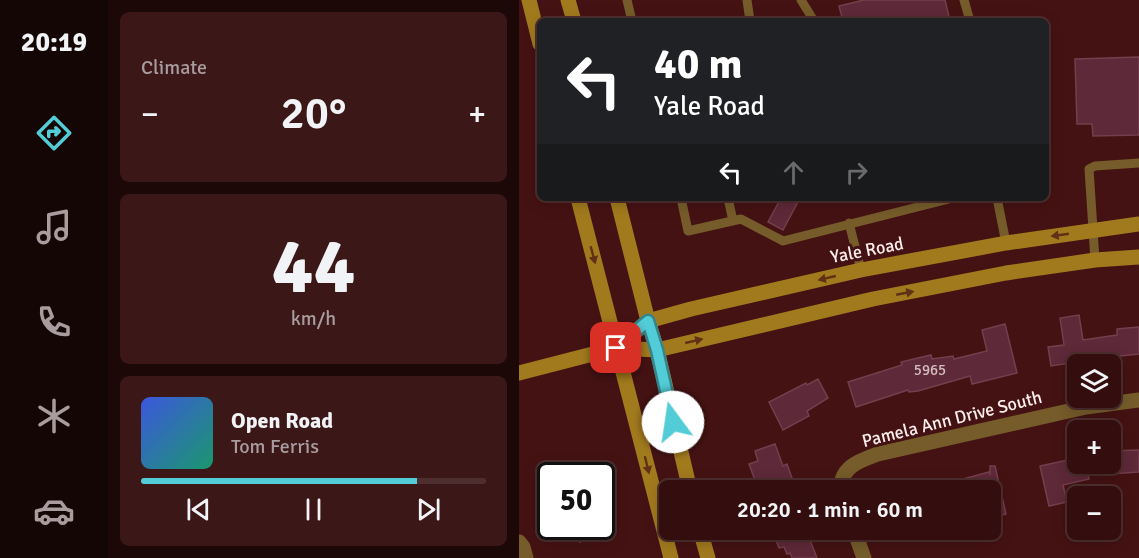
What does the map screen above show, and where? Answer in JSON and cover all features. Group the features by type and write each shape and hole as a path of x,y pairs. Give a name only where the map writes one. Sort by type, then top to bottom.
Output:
{"main road":[{"path":"529,0 537,31"},
{"path":"572,1 574,18"},
{"path":"579,201 671,558"},
{"path":"618,201 657,350 688,480"},
{"name":"Yale Road","path":"616,348 648,321 861,270 1006,243 1139,224"},
{"name":"Yale Road","path":"519,373 616,348 657,350 873,299 1006,273 1095,260 1139,257"},
{"path":"703,540 708,558"}],"street":[{"name":"Pamela Ann Drive South","path":"842,480 847,468 878,454 1086,407 1139,400"},
{"path":"858,540 864,558"},
{"path":"519,542 526,558"}],"lane":[{"path":"627,0 631,18"},
{"path":"747,0 750,18"},
{"path":"801,0 813,18"},
{"path":"964,0 969,18"},
{"path":"1095,260 1089,169 1095,166 1139,163"},
{"path":"682,201 688,231 741,219 783,242 941,201"},
{"path":"729,201 733,221"},
{"path":"998,201 1006,243"},
{"path":"849,224 861,270"}],"building":[{"path":"864,0 945,0 949,18 842,18 839,6"},
{"path":"1139,57 1139,135 1093,136 1092,124 1077,124 1075,59"},
{"path":"779,201 798,201 783,230 768,222"},
{"path":"1079,315 1083,340 1117,335 1117,329 1139,327 1139,354 1121,356 1121,354 1067,354 1067,363 1051,366 1048,347 1064,345 1060,318"},
{"path":"1005,324 1017,373 972,384 970,376 918,391 909,392 908,390 856,407 848,382 902,365 901,362 931,355 932,359 953,356 954,359 987,351 982,330"},
{"path":"818,379 828,398 807,411 809,416 783,430 769,402"},
{"path":"775,444 783,466 787,464 792,478 755,480 749,464 758,461 755,451"},
{"path":"1139,450 1139,472 1121,473 1121,451"},
{"path":"1067,460 1067,474 1088,474 1089,479 1063,485 1067,502 1049,506 1040,466"},
{"path":"990,466 995,466 998,480 963,480 989,472 990,475"},
{"path":"1001,492 1006,514 1001,515"},
{"path":"776,540 810,540 817,558 792,558 784,547 779,548"}],"route":[{"path":"616,348 648,321 673,422"}]}
